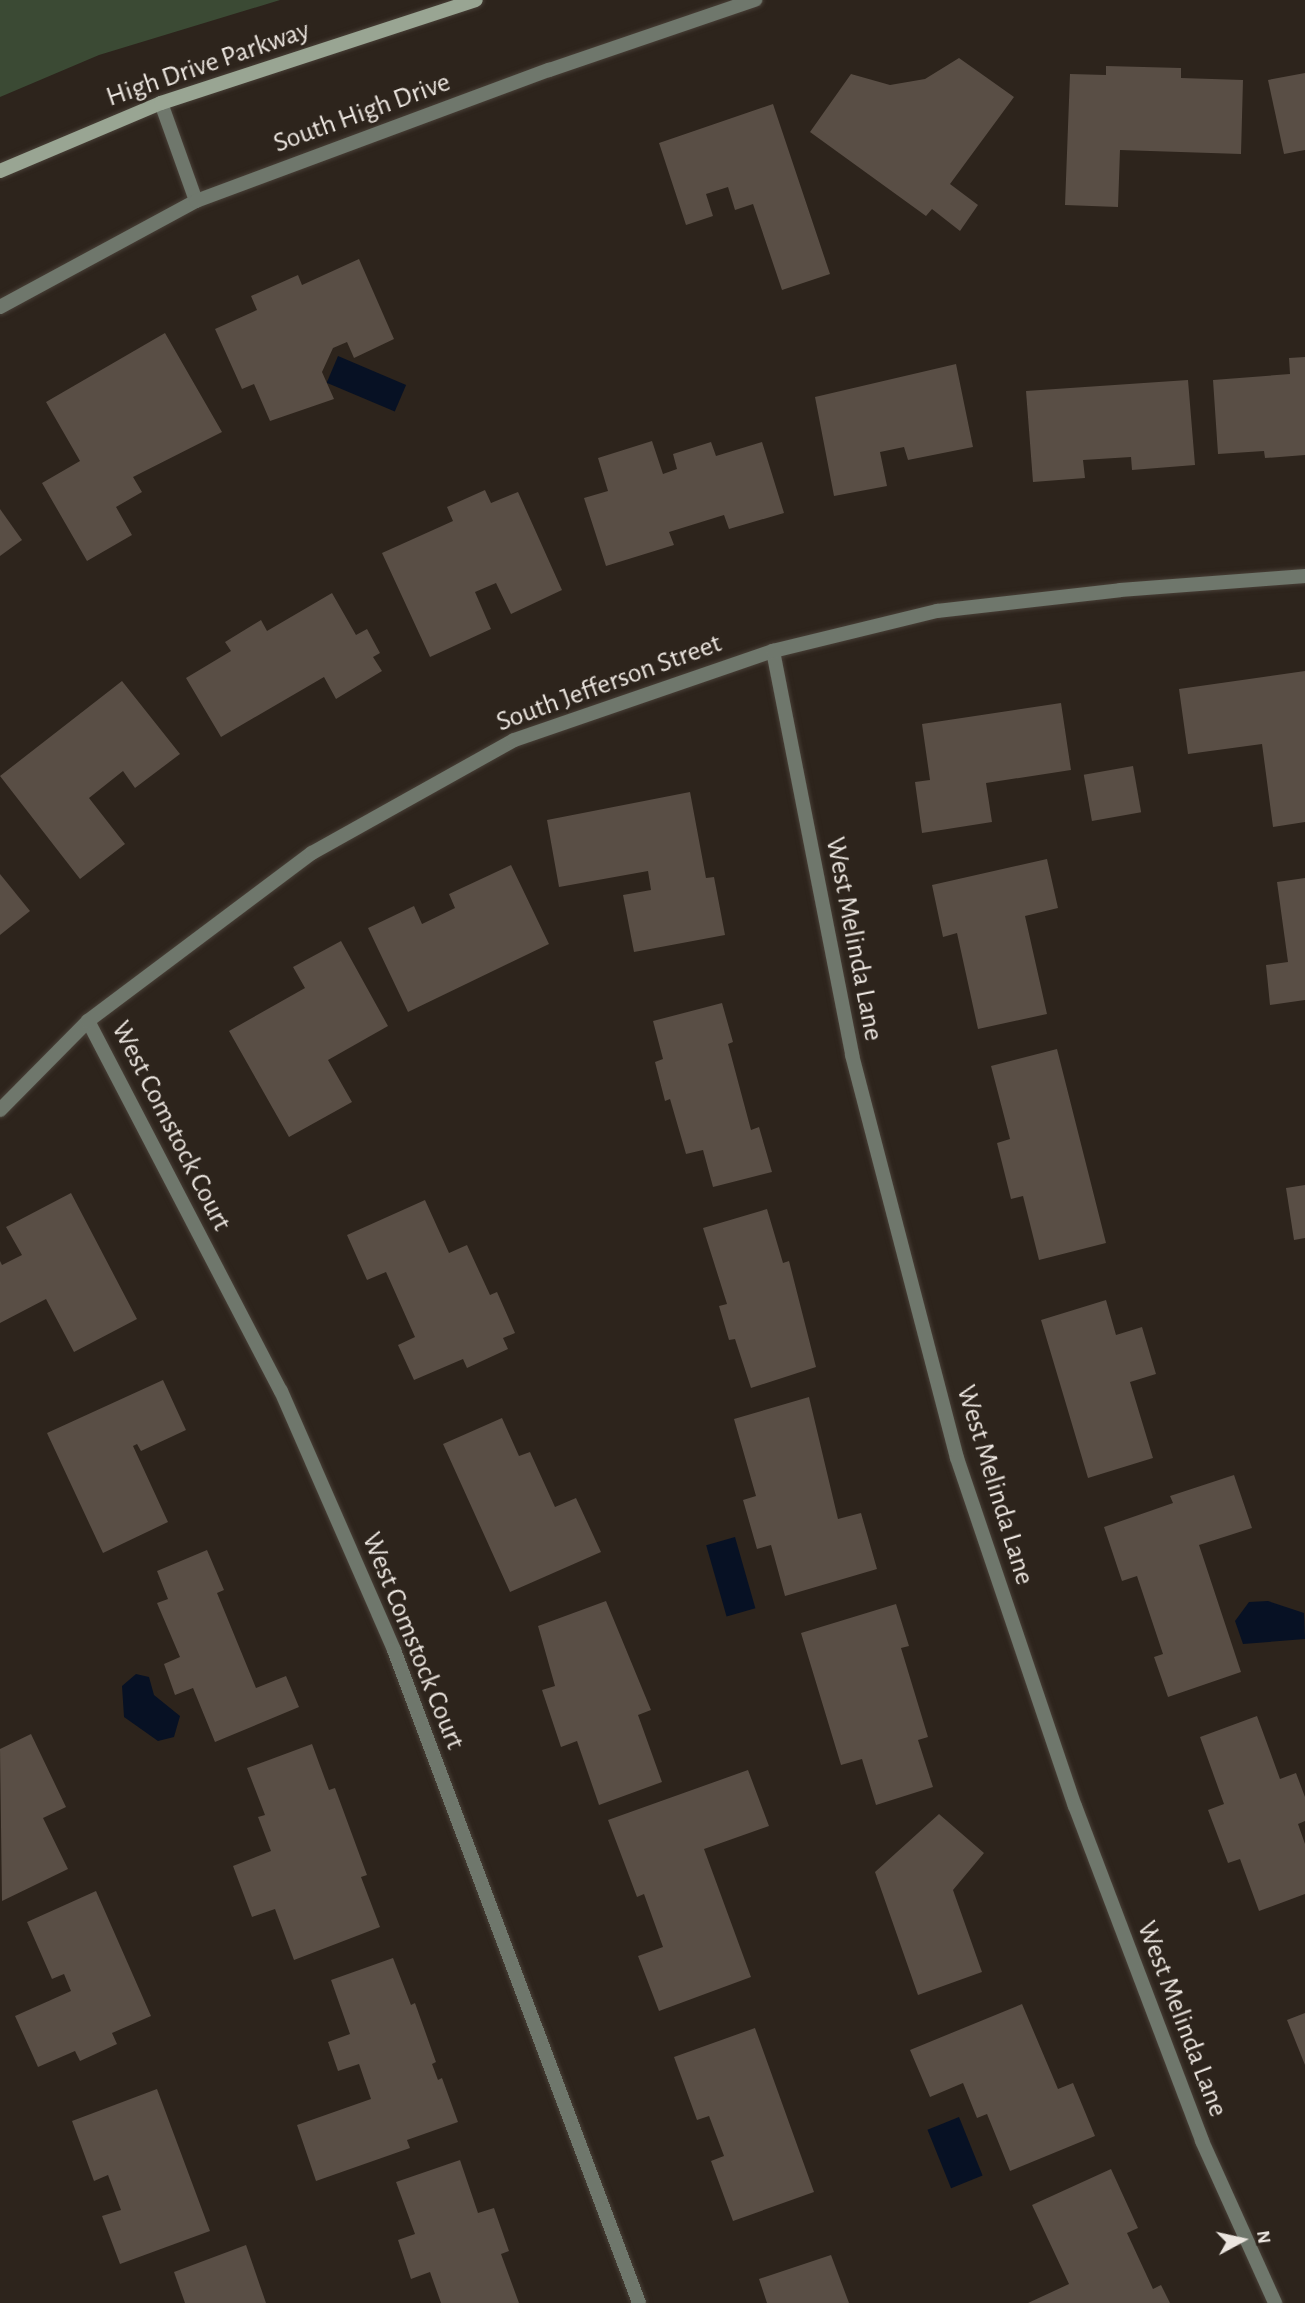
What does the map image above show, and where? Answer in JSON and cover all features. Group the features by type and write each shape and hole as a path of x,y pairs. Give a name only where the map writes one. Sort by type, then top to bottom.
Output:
{"main road":[{"name":"High Drive Parkway","path":"0,171 161,103 477,0"}],"street":[{"name":"South High Drive","path":"0,307 196,201 755,0"},
{"path":"161,103 196,201"},
{"name":"South Jefferson Street","path":"0,1110 88,1021 312,853 514,740 773,651 937,611 1120,590 1305,576"},
{"name":"West Melinda Lane","path":"773,651 852,1055 957,1458 1075,1806 1202,2141 1275,2303"},
{"name":"West Comstock Court","path":"88,1021 281,1391 394,1650 639,2303"}],"green space":[{"path":"0,0 280,0 99,55 0,97"}],"water":[{"path":"338,356 406,385 395,412 327,383"},
{"path":"735,1537 755,1608 727,1616 706,1545"},
{"path":"1268,1601 1304,1613 1305,1639 1243,1644 1235,1621 1249,1602"},
{"path":"136,1674 149,1677 154,1695 180,1716 174,1737 158,1741 124,1717 122,1686"},
{"path":"959,2117 983,2175 951,2188 927,2130"}],"building":[{"path":"959,58 1014,97 950,184 978,205 960,231 932,209 926,216 810,132 851,74 890,85 925,79"},
{"path":"1106,66 1181,68 1181,78 1243,80 1241,154 1120,150 1118,207 1065,205 1070,74 1106,75"},
{"path":"1305,73 1305,150 1284,154 1268,80"},
{"path":"773,104 830,274 782,290 753,204 735,210 728,187 706,194 713,216 686,225 659,143"},
{"path":"359,259 394,339 354,358 347,342 333,348 322,372 334,399 270,421 254,384 242,389 215,329 257,310 251,296 298,275 302,285"},
{"path":"165,333 222,432 133,477 142,492 116,507 132,535 87,561 42,483 80,461 46,402"},
{"path":"1305,357 1305,455 1265,458 1264,451 1218,454 1213,380 1290,374 1289,358"},
{"path":"956,364 973,447 908,460 904,447 880,452 887,486 834,496 815,397"},
{"path":"1188,380 1195,465 1132,470 1131,457 1083,460 1085,478 1033,482 1026,391"},
{"path":"652,441 663,474 677,469 673,454 711,442 716,456 762,442 784,513 729,529 724,515 669,532 674,545 606,566 584,498 608,491 598,458"},
{"path":"485,490 491,503 518,492 562,590 511,614 496,583 475,592 491,629 430,657 382,553 453,521 447,507"},
{"path":"0,509 22,540 0,556"},
{"path":"332,593 356,635 367,629 380,653 373,657 382,671 336,699 324,677 221,737 186,678 231,651 225,642 261,620 267,631"},
{"path":"1305,671 1305,822 1273,827 1262,744 1188,754 1179,689"},
{"path":"122,681 180,754 135,788 123,771 89,798 125,844 80,879 0,776"},
{"path":"1061,703 1071,770 986,783 992,822 922,833 915,782 930,780 922,724"},
{"path":"1133,766 1141,812 1092,821 1084,775"},
{"path":"690,792 706,878 714,877 725,935 634,952 623,895 651,890 648,871 559,887 547,820"},
{"path":"1047,859 1058,908 1025,916 1047,1014 978,1029 957,933 943,937 932,885"},
{"path":"511,865 549,944 408,1012 368,928 414,906 422,924 455,908 449,894"},
{"path":"0,874 30,911 0,935"},
{"path":"1305,878 1305,1000 1270,1005 1266,965 1288,962 1277,882"},
{"path":"341,941 388,1026 328,1060 352,1102 289,1137 229,1031 305,988 293,967"},
{"path":"722,1003 733,1042 728,1044 751,1130 759,1127 772,1172 713,1187 703,1150 686,1154 670,1099 665,1101 655,1062 663,1059 653,1021"},
{"path":"1057,1049 1106,1243 1039,1260 1023,1196 1011,1199 997,1143 1010,1139 991,1066"},
{"path":"1305,1185 1305,1238 1294,1240 1286,1188"},
{"path":"71,1193 137,1319 74,1352 46,1299 0,1323 0,1261 2,1265 22,1255 6,1227"},
{"path":"425,1200 449,1253 467,1245 490,1295 497,1292 515,1333 503,1338 508,1349 467,1368 463,1359 414,1380 398,1345 415,1337 386,1272 367,1280 347,1235"},
{"path":"767,1209 783,1263 789,1261 816,1367 751,1388 735,1339 729,1340 719,1306 727,1304 703,1228"},
{"path":"1106,1300 1116,1335 1142,1327 1156,1374 1130,1382 1153,1458 1088,1478 1041,1320"},
{"path":"163,1380 186,1430 141,1451 137,1444 133,1446 168,1522 103,1553 47,1433"},
{"path":"809,1397 838,1519 861,1513 877,1569 785,1596 771,1545 757,1549 743,1500 756,1496 734,1419"},
{"path":"502,1418 519,1456 530,1452 555,1507 576,1498 601,1552 510,1592 443,1444"},
{"path":"1234,1475 1252,1528 1199,1545 1241,1672 1168,1697 1154,1657 1163,1654 1137,1576 1122,1581 1104,1527 1173,1503 1170,1496"},
{"path":"207,1550 224,1590 217,1593 256,1688 286,1676 299,1707 215,1742 193,1688 175,1695 164,1664 180,1657 157,1603 168,1599 157,1571"},
{"path":"606,1601 651,1710 638,1715 662,1782 599,1805 577,1741 561,1747 542,1690 555,1686 538,1626"},
{"path":"896,1604 909,1646 901,1648 928,1737 918,1740 933,1787 876,1805 862,1759 841,1765 801,1633"},
{"path":"1257,1716 1280,1779 1296,1773 1305,1797 1305,1821 1298,1824 1305,1844 1305,1894 1259,1911 1240,1859 1228,1863 1208,1810 1224,1804 1200,1737"},
{"path":"31,1734 66,1807 43,1818 68,1869 2,1901 0,1749"},
{"path":"312,1744 329,1790 335,1788 367,1875 361,1877 380,1927 294,1960 275,1909 252,1917 233,1866 271,1851 258,1817 265,1815 247,1768"},
{"path":"748,1770 769,1826 704,1849 751,1977 659,2011 638,1956 663,1947 644,1894 637,1897 608,1820"},
{"path":"939,1814 984,1853 953,1890 982,1972 918,1995 875,1872"},
{"path":"96,1891 151,2016 112,2033 117,2044 80,2061 75,2051 38,2067 15,2016 71,1991 64,1974 52,1979 27,1922"},
{"path":"393,1958 411,2005 415,2003 436,2062 432,2064 438,2080 442,2078 458,2122 407,2140 410,2148 316,2181 297,2125 371,2099 359,2064 338,2071 328,2042 350,2034 331,1980"},
{"path":"1022,2004 1058,2089 1073,2083 1095,2136 1010,2171 987,2114 977,2118 963,2083 930,2097 910,2050"},
{"path":"1305,2013 1305,2065 1287,2020"},
{"path":"755,2028 814,2192 733,2221 711,2161 724,2156 709,2116 697,2120 674,2057"},
{"path":"157,2089 210,2231 120,2264 102,2216 121,2210 108,2175 94,2181 72,2121"},
{"path":"460,2160 478,2213 494,2208 509,2251 501,2254 519,2303 441,2303 430,2272 411,2279 398,2240 415,2234 396,2182"},
{"path":"1111,2169 1138,2228 1127,2233 1153,2289 1161,2285 1170,2303 1028,2303 1069,2284 1032,2205"},
{"path":"246,2245 266,2303 185,2303 174,2272"},
{"path":"831,2255 849,2303 767,2303 759,2279"}]}
